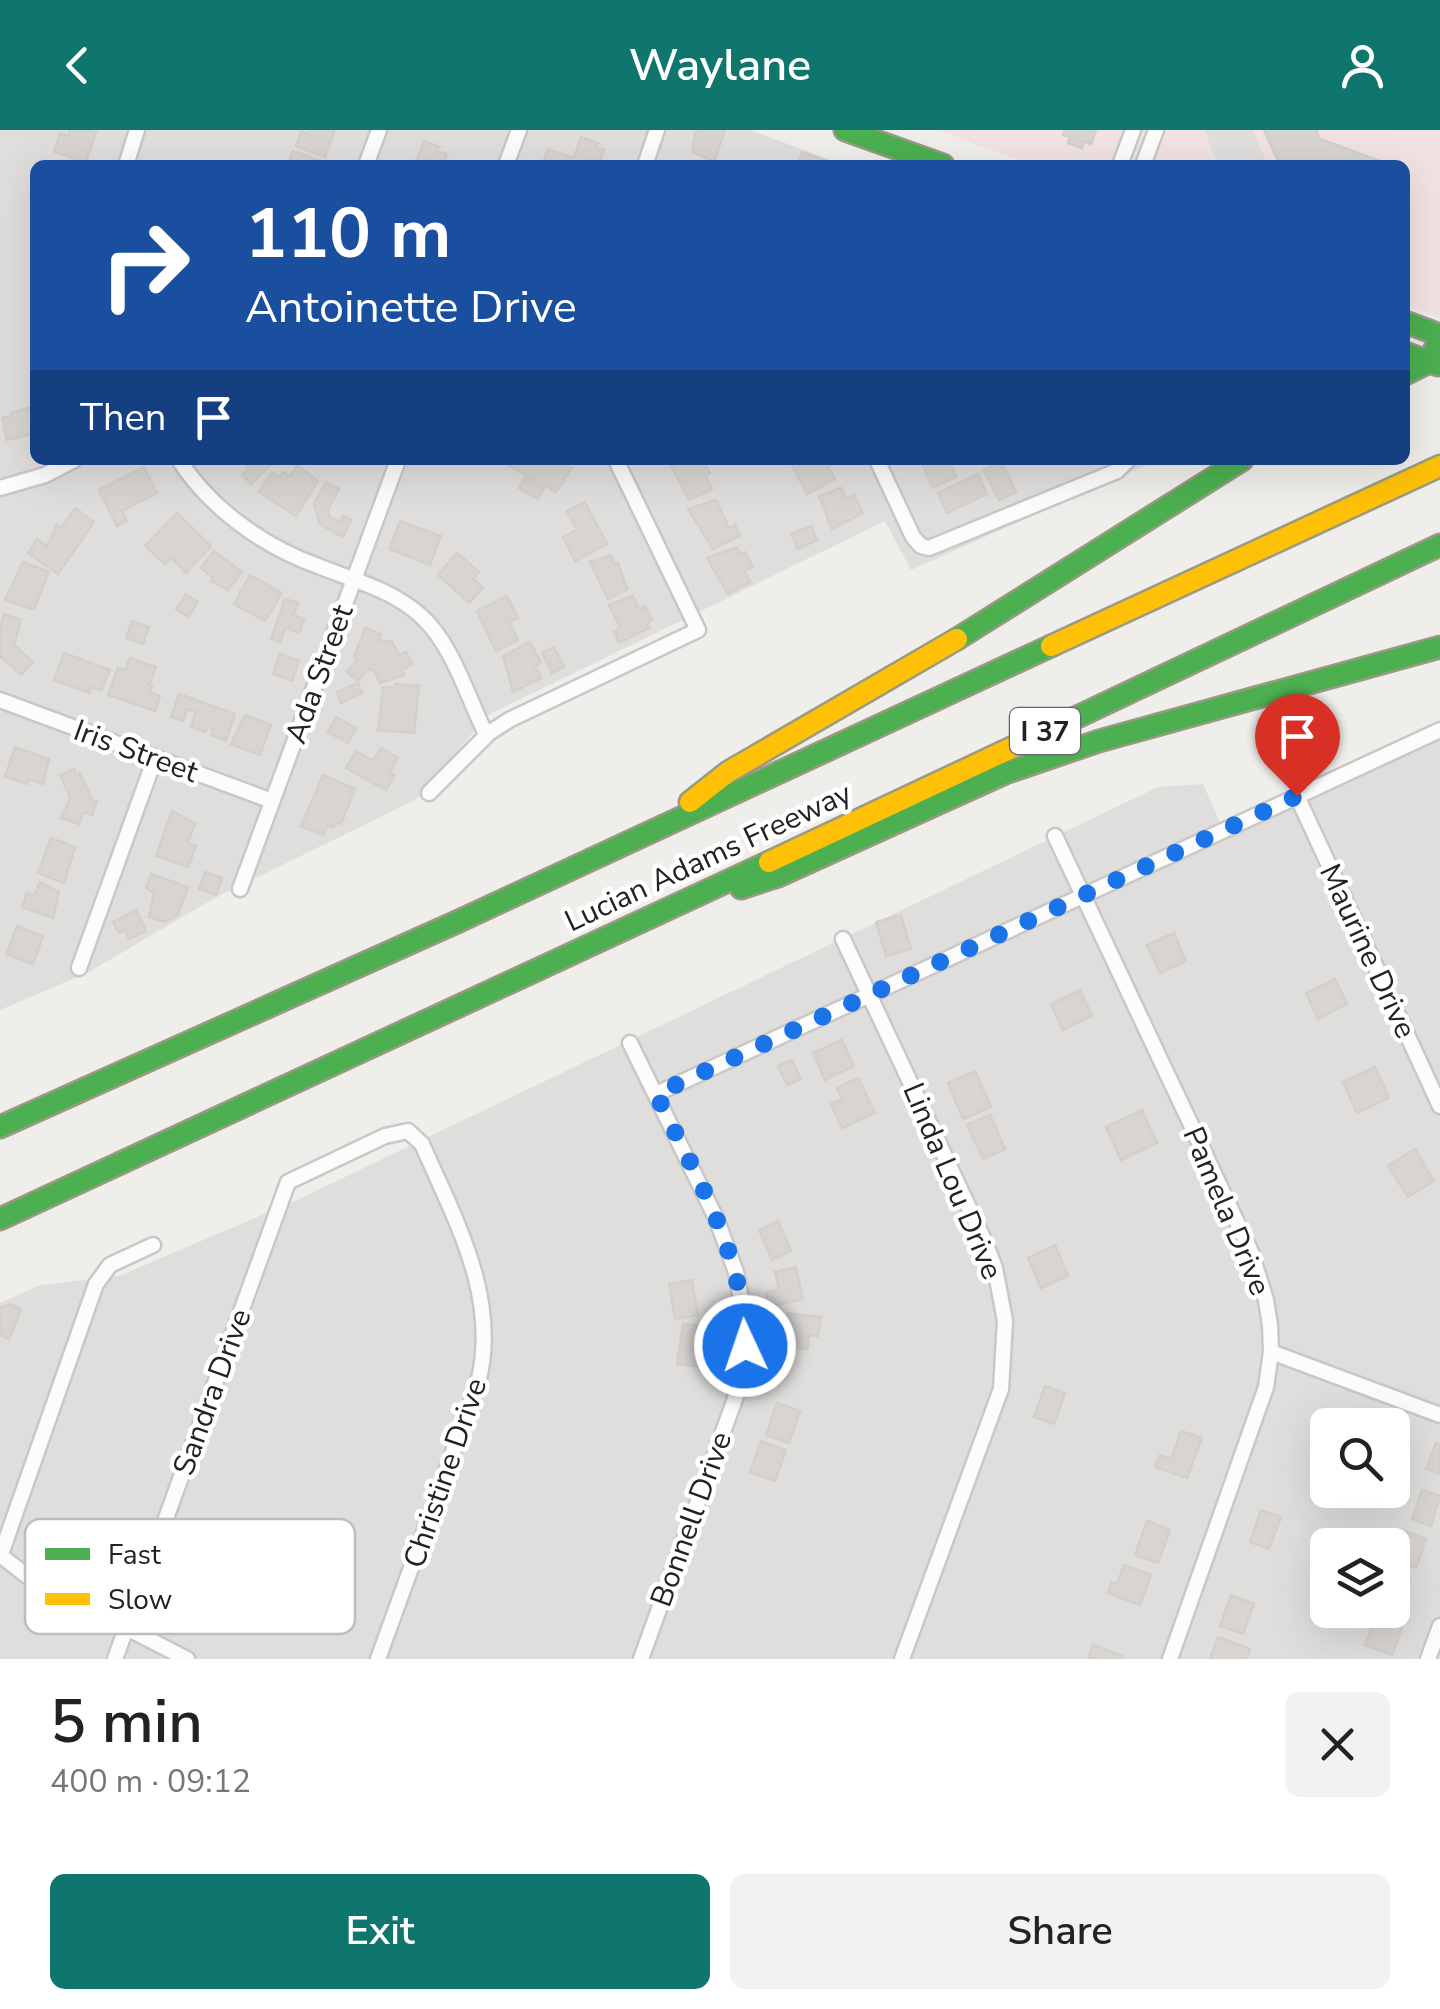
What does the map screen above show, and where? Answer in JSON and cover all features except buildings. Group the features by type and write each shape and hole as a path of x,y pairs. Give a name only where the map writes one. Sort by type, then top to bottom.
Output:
{"main road":[{"path":"845,130 890,156"},
{"path":"1410,324 1440,336 1434,364"},
{"path":"1410,355 1434,364"},
{"path":"1410,372 1434,364"},
{"path":"653,830 728,772 904,673 1234,465"},
{"name":"Lucian Adams Freeway","path":"0,1127 459,921 1440,465"},
{"name":"Lucian Adams Freeway","path":"5,1218 1440,546"},
{"path":"650,916 778,876 1004,773 1099,740 1440,647"}],"street":[{"path":"128,160 137,130"},
{"path":"368,160 379,130"},
{"path":"508,160 519,130"},
{"path":"646,160 658,130"},
{"path":"1122,160 1133,130"},
{"path":"1146,160 1156,130"},
{"path":"0,488 64,465"},
{"path":"183,465 205,494 262,539 293,557 398,598 428,622 443,643 488,733"},
{"name":"Ada Street","path":"240,889 396,465"},
{"path":"428,792 488,733 509,720 698,630 618,465"},
{"path":"879,465 913,537 921,546 930,548 1122,465"},
{"name":"Iris Street","path":"0,700 272,801"},
{"path":"656,1094 1440,730"},
{"path":"79,968 156,758"},
{"name":"Maurine Drive","path":"1297,796 1440,1106"},
{"name":"Pamela Drive","path":"1055,836 1251,1252 1266,1300 1271,1352 1260,1412 1170,1659"},
{"name":"Linda Lou Drive","path":"843,938 986,1242 1005,1321 1005,1366 995,1410 902,1659"},
{"name":"Bonnell Drive","path":"630,1043 716,1218 742,1295 745,1346 736,1396 641,1659"},
{"name":"Christine Drive","path":"288,1182 385,1136 408,1131 422,1144 474,1265 481,1296 484,1352 478,1383 378,1659"},
{"name":"Sandra Drive","path":"166,1519 288,1182"},
{"path":"25,1574 0,1556 96,1284 110,1265 153,1245"},
{"path":"1271,1352 1440,1414"},
{"path":"1428,1659 1440,1626"},
{"name":"Sandra Drive","path":"115,1659 124,1634"},
{"path":"136,1634 187,1659"}],"shaded area":[{"path":"0,130 750,130 831,160 30,160 30,465 1146,465 911,570 885,521 488,715 415,800 213,899 89,972 0,1010"},
{"path":"938,130 1440,130 1440,318 1410,307 1410,160 1018,160"},
{"path":"1204,130 1252,130 1266,160 1216,160"},
{"path":"1440,740 1440,1659 0,1659 0,1303 40,1285 119,1276 295,1201 1158,787 1203,784 1227,838"}],"traffic: fast":[{"path":"845,130 929,160"},
{"path":"1410,324 1440,335"},
{"path":"1410,372 1429,362 1440,338"},
{"path":"1410,355 1438,365"},
{"path":"957,639 1234,465"},
{"path":"1056,727 1440,545"},
{"path":"0,1127 459,921 1051,646"},
{"path":"741,888 778,876 1005,773 1099,741 1440,647"},
{"path":"0,1219 769,862"}],"traffic: slow":[{"path":"1051,646 1440,466"},
{"path":"690,802 728,772 957,639"},
{"path":"769,862 1056,727"}],"route":[{"path":"745,1346 742,1295 736,1272 716,1218 656,1094 1297,796"}]}
